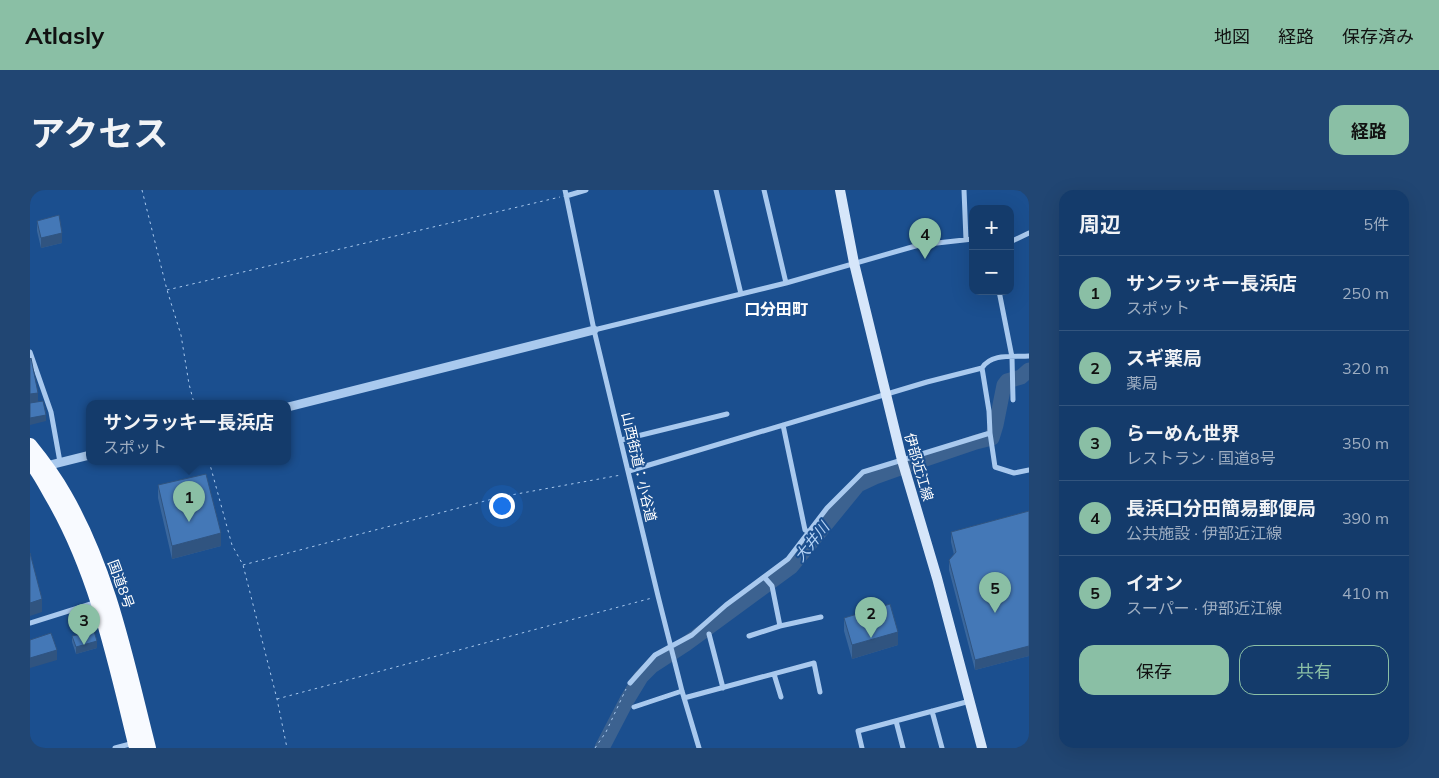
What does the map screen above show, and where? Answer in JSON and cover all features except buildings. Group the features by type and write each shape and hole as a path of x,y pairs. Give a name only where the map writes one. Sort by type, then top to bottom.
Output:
{"highway":[{"name":"国道8号","path":"30,445 82,556 115,660 135,745"},
{"name":"国道8号","path":"41,465 65,493 77,516 103,580 116,617 149,748"}],"main road":[{"name":"伊部近江線","path":"840,190 854,263 902,460 937,578 982,748"}],"street":[{"path":"565,193 586,190"},
{"path":"716,190 741,294"},
{"path":"764,190 786,283"},
{"path":"964,190 966,240"},
{"name":"山西街道：小谷道","path":"565,193 594,330 658,596 682,691 699,748"},
{"path":"1014,240 1029,233"},
{"path":"291,406 786,283 919,245 969,240"},
{"path":"999,295 1012,357 1013,400"},
{"path":"30,352 51,412 41,465 86,456"},
{"path":"629,472 886,394 982,368 986,362 994,358 1029,356"},
{"path":"982,368 995,467 1014,473 1029,470"},
{"path":"621,440 727,414"},
{"path":"783,425 805,530 809,532"},
{"path":"630,683 655,655 692,635 726,605 765,578 788,559 827,508 863,472 990,433"},
{"path":"765,578 772,586 780,626"},
{"path":"30,623 97,602"},
{"path":"750,636 780,626 821,617"},
{"path":"709,634 724,688"},
{"path":"684,698 814,663 820,692"},
{"path":"774,674 781,697"},
{"path":"634,707 682,691"},
{"path":"862,748 858,731 970,701"},
{"path":"932,711 942,748"},
{"path":"896,721 903,748"},
{"path":"115,748 135,745"}],"path":[{"path":"142,190 167,290 181,335 193,400"},
{"path":"167,290 565,193"},
{"path":"210,465 232,545 243,565 277,699 287,748"},
{"path":"243,565 500,497 629,472"},
{"path":"277,699 658,596"},
{"path":"595,748 606,732 630,683"}],"waterway":[{"name":"大井川","path":"602,748 641,677 652,666 686,644 791,567 858,485 917,462 992,438 1004,385 1007,381 1021,377 1029,370"}],"place":[{"name":"長浜口分田簡易郵便局","path":"925,259"},
{"name":"サンラッキー長浜店","path":"189,522"},
{"name":"イオン","path":"995,613"},
{"name":"スギ薬局","path":"871,638"},
{"name":"らーめん世界","path":"84,645"}],"district":[{"name":"口分田町","path":"776,309"}]}
